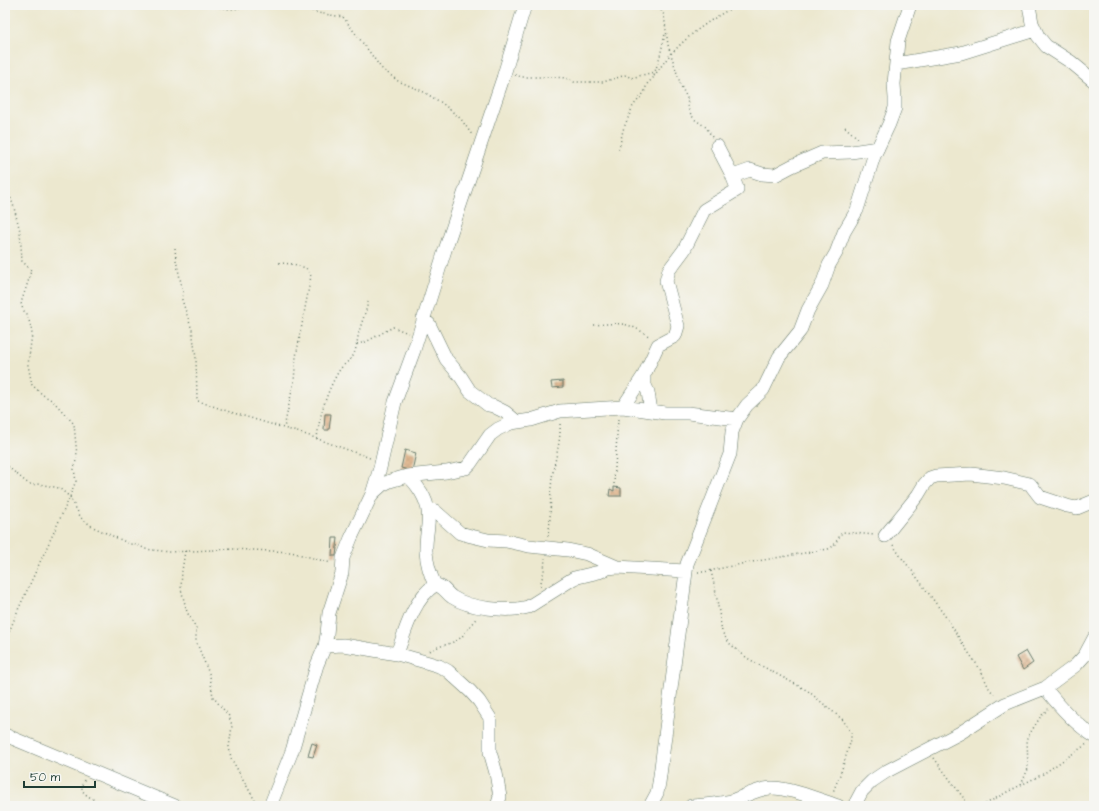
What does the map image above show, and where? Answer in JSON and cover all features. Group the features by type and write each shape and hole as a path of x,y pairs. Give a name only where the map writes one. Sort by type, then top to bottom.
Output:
{"street":[{"path":"270,806 292,751 325,646 329,613 339,583 343,558 372,494 382,462 395,402 424,319 525,5"},
{"path":"650,806 657,793 659,784 686,567 730,454 732,432 737,419 747,405 763,390 779,357 800,331 808,310 822,285 829,265 836,253 844,232 857,210 874,156 895,108 896,98 894,84 898,40 910,5"},
{"path":"1028,5 1035,30 1046,46 1071,62 1094,81"},
{"path":"896,64 961,53 1035,30"},
{"path":"621,407 644,376 658,345 674,336 678,326 666,277 684,250 704,210 737,190 733,176 716,146"},
{"path":"733,176 750,170 762,174 775,175 822,153 851,152 878,148"},
{"path":"424,319 429,324 446,359 470,391 488,405 505,412 517,422"},
{"path":"644,376 644,383 648,392 651,411"},
{"path":"372,494 382,485 407,476 446,472 466,468 494,431 517,422 531,420 560,411 621,407 737,419"},
{"path":"885,536 918,495 924,485 930,478 936,476 971,474 1004,478 1030,484 1040,497 1077,508 1094,501"},
{"path":"407,476 413,479 417,485 426,499 429,510 427,566 435,586"},
{"path":"429,510 435,511 460,533 488,540 506,541 529,546 568,550 586,554 617,567"},
{"path":"397,654 405,630 414,611 425,592 435,586 442,587 452,597 463,603 490,608 519,609 528,607 574,578 585,574 599,572 608,568 686,567"},
{"path":"854,806 862,791 872,781 887,771 960,733 1005,704 1048,692 1085,655 1094,638"},
{"path":"325,646 349,646 397,654 440,666 448,671 470,691 479,701 490,718 490,752 496,773 499,793 498,804"},
{"path":"1048,692 1084,730 1091,740"},
{"path":"6,736 40,751 89,769 175,806"},
{"path":"691,806 731,801 755,792 772,788 787,790 833,804"}],"path":[{"path":"204,5 230,9 282,5"},
{"path":"298,5 318,13 343,17 381,68 398,81 422,91 442,103 461,119 473,136 481,142"},
{"path":"655,5 664,15 668,45 681,86 687,98 689,111 694,119 706,127 716,146"},
{"path":"619,149 623,130 633,106 644,92 647,84 671,54 703,25 737,5"},
{"path":"653,77 666,32"},
{"path":"506,67 514,74 522,77 566,78 574,82 603,82 626,75 631,78 654,72"},
{"path":"5,183 20,231 22,261 31,270 30,279 21,303 21,307 27,314 30,322 32,334 28,365 30,380 32,385 53,401 74,424 77,456 74,469 76,481 70,497 18,610 5,642"},
{"path":"175,248 183,292 182,300 192,330 196,358 196,398 198,401 284,428 382,462"},
{"path":"279,263 294,264 306,268 311,276 296,357 294,381 284,428"},
{"path":"317,439 319,422 330,390 339,371 347,361 352,358 357,344 359,330 367,310 368,302"},
{"path":"594,325 623,324 634,326 658,345"},
{"path":"357,344 366,342 393,327 418,336"},
{"path":"614,484 621,407"},
{"path":"539,590 544,571 553,473 561,432 560,411"},
{"path":"5,464 26,482 32,485 39,484 59,488 70,497 81,518 93,527 118,539 130,544 138,545 145,549 170,552 233,549 291,552 342,566"},
{"path":"686,567 698,572 711,571 746,563 828,549 833,547 843,532 885,536 893,544 948,620 980,669 989,688 1005,704"},
{"path":"186,551 182,571 182,589 187,612 196,628 196,641 210,676 214,697 231,722 231,758 258,806"},
{"path":"711,571 722,632 729,643 746,658 808,690 844,720 851,733 833,804"},
{"path":"420,661 426,653 437,646 460,639 470,624 490,608"},
{"path":"1021,785 1028,769 1027,738 1041,716 1048,710 1051,704 1048,692"},
{"path":"6,736 6,806"},
{"path":"982,806 1043,774 1091,740"},
{"path":"928,750 971,806"},
{"path":"89,769 82,782 81,788 83,793 98,802 101,806"},
{"path":"498,804 539,804 551,806"}],"building":[{"path":"563,381 563,387 552,388 551,382"},
{"path":"325,414 331,414 329,430 324,430"},
{"path":"405,450 416,453 412,471 401,468"},
{"path":"614,487 621,488 621,496 609,496 610,489 614,491"},
{"path":"333,538 338,538 336,556 332,556"},
{"path":"1026,651 1033,663 1023,670 1016,657"},
{"path":"312,743 317,745 313,757 308,756"}]}
